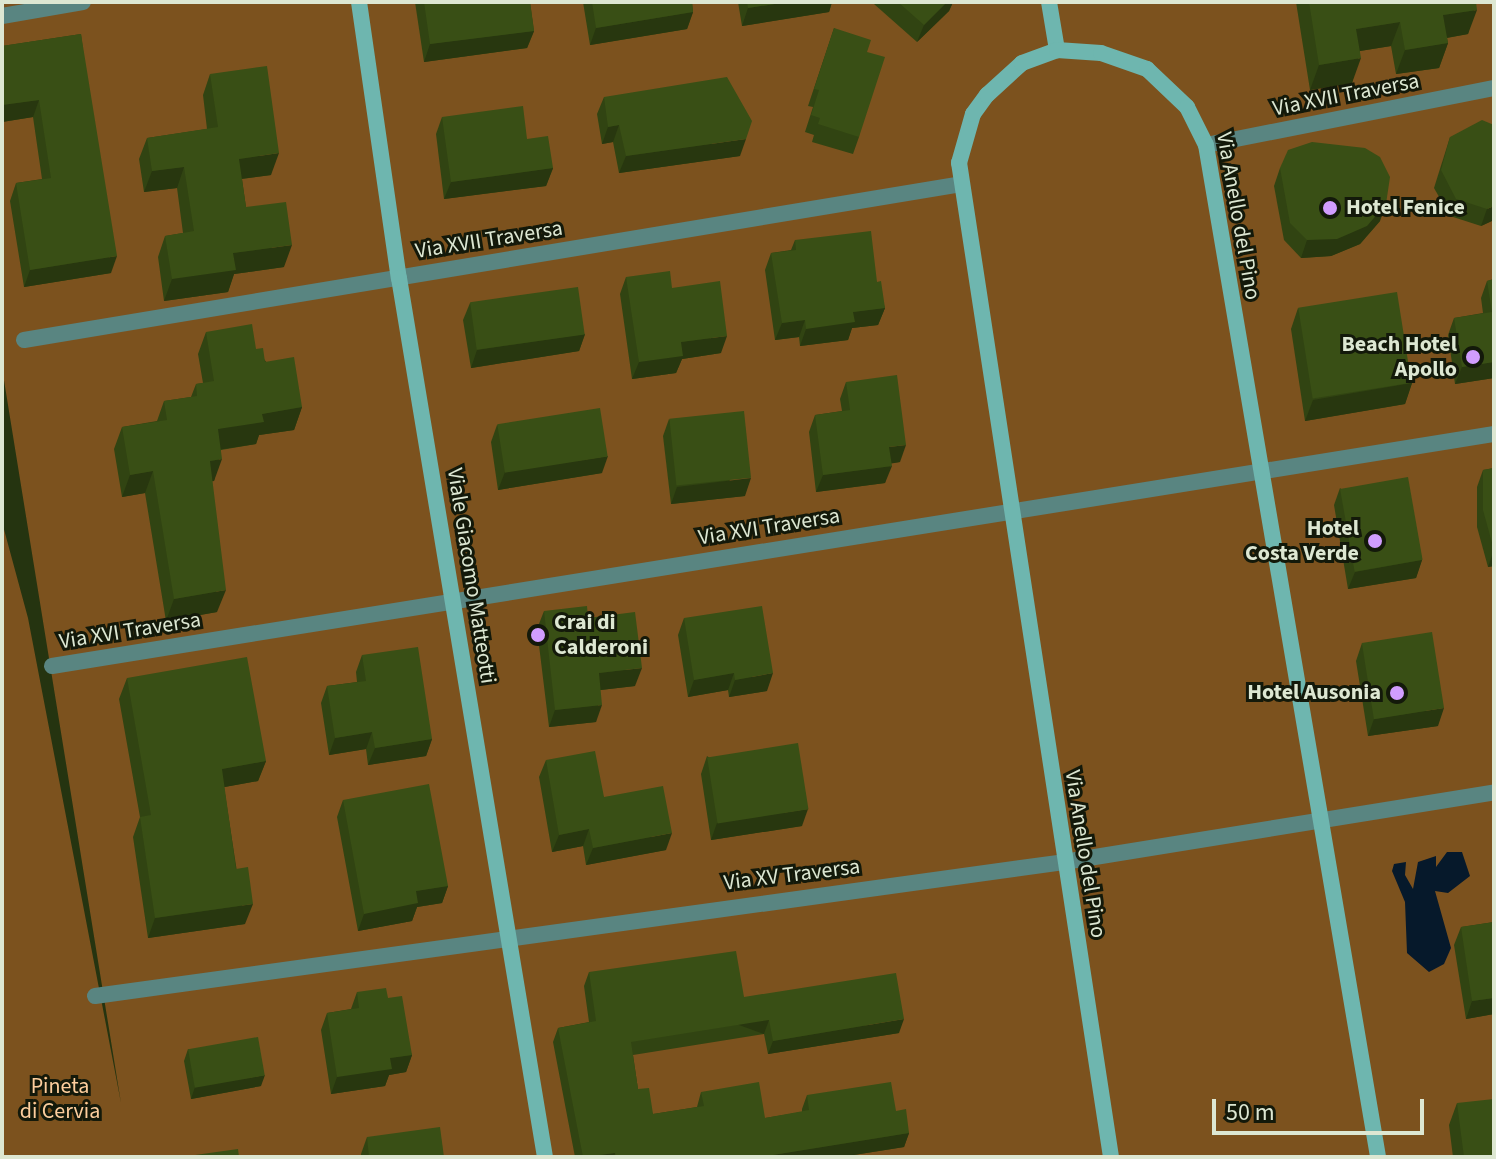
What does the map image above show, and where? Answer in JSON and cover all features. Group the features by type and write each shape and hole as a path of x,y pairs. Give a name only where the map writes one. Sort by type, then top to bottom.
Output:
{"street":[{"path":"2,16 83,2"},
{"name":"Viale Giacomo Matteotti","path":"359,2 399,278 545,1157"},
{"path":"1049,2 1057,50"},
{"name":"Via Anello del Pino","path":"1111,1157 961,184 964,138 980,105 1022,63 1057,50 1101,53 1147,69 1187,107 1206,145 1378,1157"},
{"name":"Via XVII Traversa","path":"1206,145 1494,88"},
{"name":"Via XVII Traversa","path":"24,340 961,184"},
{"name":"Via XVI Traversa","path":"52,666 1494,434"},
{"name":"Via XV Traversa","path":"95,996 508,935 1064,862 1494,792"}],"green space":[{"name":"Pineta di Cervia","path":"2,2 1494,2 1494,1157 2,1157 2,522 28,618 121,1103 2,368"}],"water":[{"path":"1447,852 1462,852 1470,876 1448,893 1435,891 1451,948 1444,964 1429,972 1407,953 1405,902 1392,871 1394,864 1406,862 1405,875 1413,889 1418,862 1436,856 1436,867"}],"building":[{"path":"424,2 530,2 534,31 430,44"},
{"path":"592,2 692,2 693,12 596,28"},
{"path":"747,2 788,2 748,8"},
{"path":"898,2 947,2 924,25"},
{"path":"1309,2 1476,2 1477,10 1443,15 1448,43 1405,50 1400,22 1356,29 1361,58 1319,65"},
{"path":"834,28 871,40 867,52 885,57 859,137 818,124 820,118 811,115 819,90 814,89"},
{"path":"81,34 117,256 30,270 16,183 51,178 39,100 2,105 2,46"},
{"path":"267,66 279,153 239,159 246,207 286,202 292,245 233,253 236,270 172,279 165,236 194,231 184,167 152,171 147,138 218,127 210,74"},
{"path":"727,77 752,121 746,139 626,156 619,125 608,127 604,97"},
{"path":"523,106 527,139 548,136 553,168 451,182 442,117"},
{"path":"1482,120 1494,125 1494,206 1487,209 1456,199 1441,170 1450,137"},
{"name":"Hotel Fenice","path":"1312,142 1365,148 1380,157 1390,177 1386,204 1367,226 1337,239 1307,240 1290,223 1280,168 1288,150"},
{"path":"871,231 877,282 881,281 885,308 853,312 855,322 806,329 805,320 782,323 771,253 796,250 795,240"},
{"path":"670,271 672,288 720,281 727,336 681,342 683,356 639,362 626,277"},
{"path":"1494,279 1494,362 1462,367 1454,318 1492,312 1487,281"},
{"path":"578,287 585,335 477,350 470,302"},
{"path":"1397,292 1411,383 1313,399 1298,308"},
{"path":"252,324 256,349 263,348 265,362 294,357 302,407 262,414 264,422 218,429 222,459 210,461 226,590 174,599 153,471 130,475 122,427 167,420 164,401 197,396 196,384 214,381 206,332"},
{"path":"897,375 906,445 889,447 892,466 823,475 815,415 850,410 846,382"},
{"path":"600,408 608,456 505,473 497,424"},
{"path":"744,411 751,478 676,485 669,419"},
{"path":"1494,468 1494,550 1483,510 1483,470"},
{"name":"Hotel Costa Verde","path":"1408,477 1423,560 1355,572 1340,489"},
{"path":"587,606 588,618 635,612 642,668 599,673 602,705 555,710 544,611"},
{"path":"762,606 773,673 735,680 734,673 694,680 684,618"},
{"name":"Hotel Ausonia","path":"1432,632 1444,708 1374,719 1362,643"},
{"path":"418,647 432,739 375,748 372,732 335,738 327,686 366,681 362,655"},
{"path":"247,657 266,761 222,769 236,869 248,867 253,904 155,918 140,817 151,815 127,678"},
{"path":"798,743 808,809 718,824 707,757"},
{"path":"595,751 604,797 663,786 672,833 593,848 589,829 559,835 546,760"},
{"path":"429,784 448,886 416,891 418,903 364,914 343,800"},
{"path":"1494,922 1494,998 1472,1001 1461,927"},
{"path":"736,951 744,997 896,973 904,1019 773,1041 769,1020 631,1042 638,1089 649,1088 653,1114 704,1106 701,1092 759,1082 765,1118 809,1110 807,1095 891,1082 896,1111 906,1109 909,1133 761,1157 616,1157 615,1153 583,1157 558,1028 596,1021 589,972"},
{"path":"386,988 388,998 402,996 412,1055 390,1058 392,1069 337,1077 327,1013 359,1008 357,992"},
{"path":"258,1037 265,1075 195,1088 188,1049"},
{"path":"1494,1099 1494,1157 1464,1157 1457,1103"},
{"path":"440,1127 444,1157 369,1157 367,1137"},
{"path":"238,1149 239,1157 188,1157 188,1156"}],"place":[{"name":"Hotel Fenice","path":"1330,208"},
{"name":"Beach Hotel Apollo","path":"1473,357"},
{"name":"Hotel Costa Verde","path":"1375,541"},
{"name":"Crai di Calderoni","path":"538,635"},
{"name":"Hotel Ausonia","path":"1397,693"}]}
